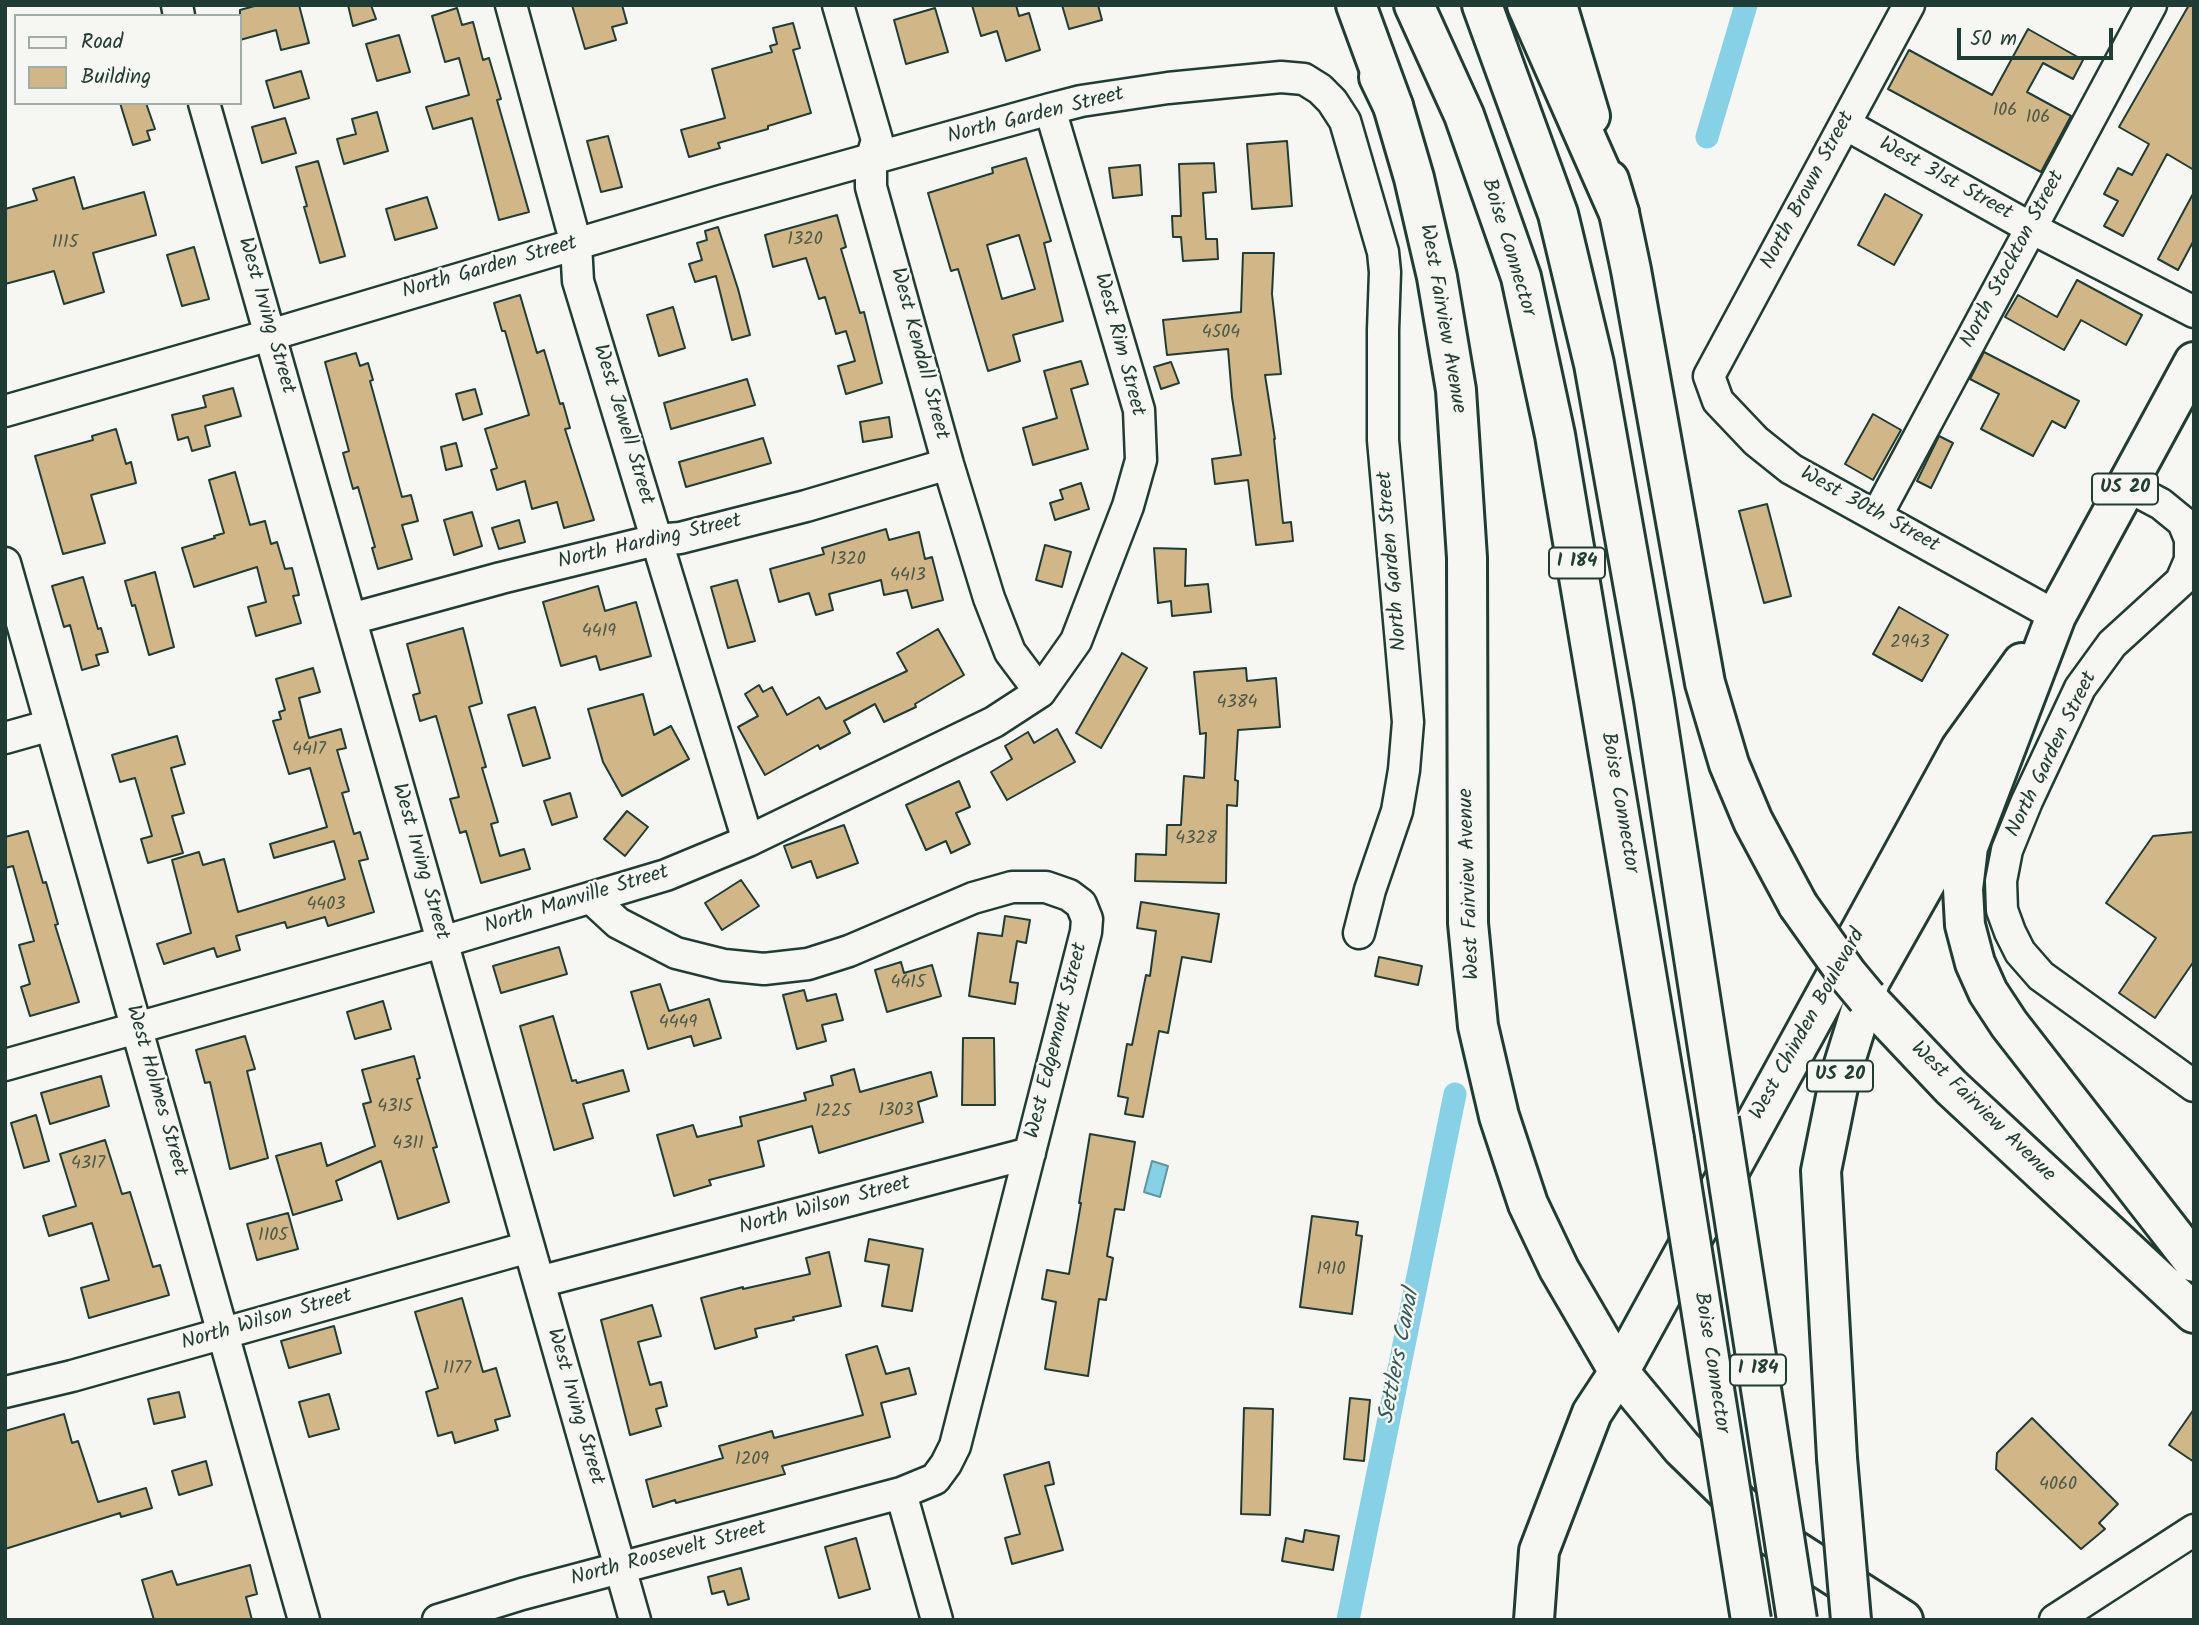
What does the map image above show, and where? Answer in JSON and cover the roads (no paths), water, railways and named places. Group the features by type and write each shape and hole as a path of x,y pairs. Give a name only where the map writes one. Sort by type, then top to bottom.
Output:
{"main road":[{"name":"West Fairview Avenue","path":"1344,5 1393,106 1415,178 1437,277 1456,390 1467,558 1468,923 1478,1026 1499,1116 1528,1204 1559,1269 1619,1372 1682,1448 1772,1536 1903,1620"},
{"path":"1356,5 1393,106"},
{"name":"Boise Connector","path":"1415,5 1464,115 1521,277 1557,448 1674,1139 1751,1620"},
{"name":"I 184","path":"1482,5 1558,214 1594,364 1654,699 1797,1620"},
{"path":"1527,5 1619,213"},
{"name":"West Fairview Avenue","path":"1557,5 1619,213 1705,683 1729,764 1772,860 1798,905 1860,990 1951,1087 2194,1313"},
{"name":"West Chinden Boulevard","path":"1619,1372 1961,748 2056,616 2194,362"},
{"name":"West Chinden Boulevard","path":"2056,616 1968,846 1964,889 1965,925 1975,963 1988,992 2009,1024 2194,1262"},
{"name":"US 20","path":"1851,1620 1837,1458 1821,1171 1840,1077 1870,981 2010,733"},
{"name":"US 20","path":"1534,1620 1539,1551 1592,1413 1619,1372"}],"street":[{"name":"West Jewell Street","path":"511,5 576,244 578,281 748,841"},
{"name":"West Kendall Street","path":"838,5 877,140 871,160 871,187 948,464 989,598 1010,652 1040,692"},
{"name":"North Brown Street","path":"1709,376 1909,5"},
{"name":"North Stockton Street","path":"1877,515 2151,5"},
{"name":"North Garden Street","path":"5,411 1050,109 1168,88 1281,77 1304,79 1332,101 1345,121 1384,252 1383,440 1408,722 1398,811 1370,890 1359,933"},
{"name":"West Irving Street","path":"205,105 635,1620"},
{"name":"West Rim Street","path":"1040,692 1076,641 1128,506 1142,460 1139,410 1050,109"},
{"name":"West 31st Street","path":"1845,124 2031,228 2194,312"},
{"name":"West 30th Street","path":"1709,376 1718,401 1756,441 1791,469 2056,616"},
{"name":"North Harding Street","path":"351,620 501,578 806,506 948,464"},
{"name":"North Garden Street","path":"2127,486 2161,504 2183,522 2190,539 2190,560 2181,581 2112,645 2081,688 2026,802 2007,850 2001,881 2002,910 2020,952 2042,976 2194,1086"},
{"name":"West Holmes Street","path":"5,563 304,1620"},
{"name":"North Manville Street","path":"5,1065 592,899 666,875 748,841 994,722 1040,692"},
{"path":"5,738 51,725"},
{"name":"West Edgemont Street","path":"592,899 618,923 676,953 724,965 764,969 808,964 849,951 973,898 1012,887 1046,887 1069,895 1081,904 1087,919 1086,932 955,1446 934,1479 901,1493"},
{"name":"North Wilson Street","path":"539,1282 1030,1153"},
{"name":"North Wilson Street","path":"5,1392 529,1247"},
{"path":"901,1493 937,1620"},
{"name":"North Roosevelt Street","path":"438,1620 522,1594 901,1493"},
{"path":"2055,1620 2194,1530"}],"water":[{"path":"1152,1161 1168,1166 1160,1197 1144,1192"}],"waterway":[{"name":"Settlers Canal","path":"1707,137 1746,5"},
{"name":"Settlers Canal","path":"1348,1620 1455,1094"}]}
